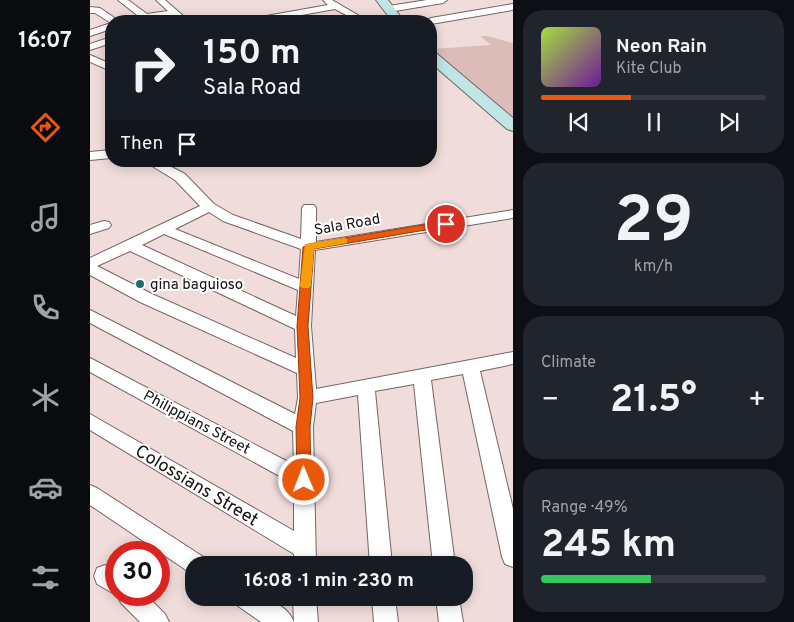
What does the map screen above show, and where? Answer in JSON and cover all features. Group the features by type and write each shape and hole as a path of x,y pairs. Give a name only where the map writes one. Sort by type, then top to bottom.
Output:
{"main road":[{"path":"385,4 393,15"},
{"path":"437,61 513,126"}],"street":[{"path":"123,0 142,15"},
{"path":"294,7 325,0 352,15"},
{"path":"385,4 443,0"},
{"path":"133,8 162,2 177,15"},
{"path":"287,15 336,6"},
{"path":"437,20 513,7"},
{"path":"90,10 96,9 105,15"},
{"path":"160,15 175,13"},
{"path":"90,20 105,18"},
{"path":"90,33 105,28"},
{"path":"90,47 105,42"},
{"path":"101,43 105,45"},
{"path":"90,58 105,65"},
{"path":"90,156 105,155"},
{"name":"Sala Road","path":"161,167 180,177 209,207 228,218 309,247 513,214"},
{"path":"90,264 209,207"},
{"path":"305,556 303,427 306,398 302,326 309,247 309,208"},
{"path":"90,230 104,225"},
{"path":"164,229 305,287"},
{"path":"130,245 302,326"},
{"path":"90,269 146,298 305,369"},
{"path":"90,316 303,427"},
{"path":"306,398 513,358"},
{"name":"Philippians Street","path":"90,364 304,480"},
{"path":"470,367 513,557"},
{"path":"422,376 443,556"},
{"path":"366,387 380,556"},
{"name":"Colossians Street","path":"90,421 303,556"},
{"path":"90,494 185,557"},
{"path":"140,606 157,622"},
{"path":"258,606 282,622"},
{"path":"305,606 306,622"},
{"path":"385,606 386,622"},
{"path":"449,606 451,622"}],"shaded area":[{"path":"480,36 513,43 513,124 437,61 437,49 491,45"}],"slow traffic":[{"path":"305,286 309,247 344,241"}],"place":[{"name":"gina baguioso","path":"140,284"}],"route":[{"path":"304,480 303,427 306,398 302,326 309,247 446,224"}]}
